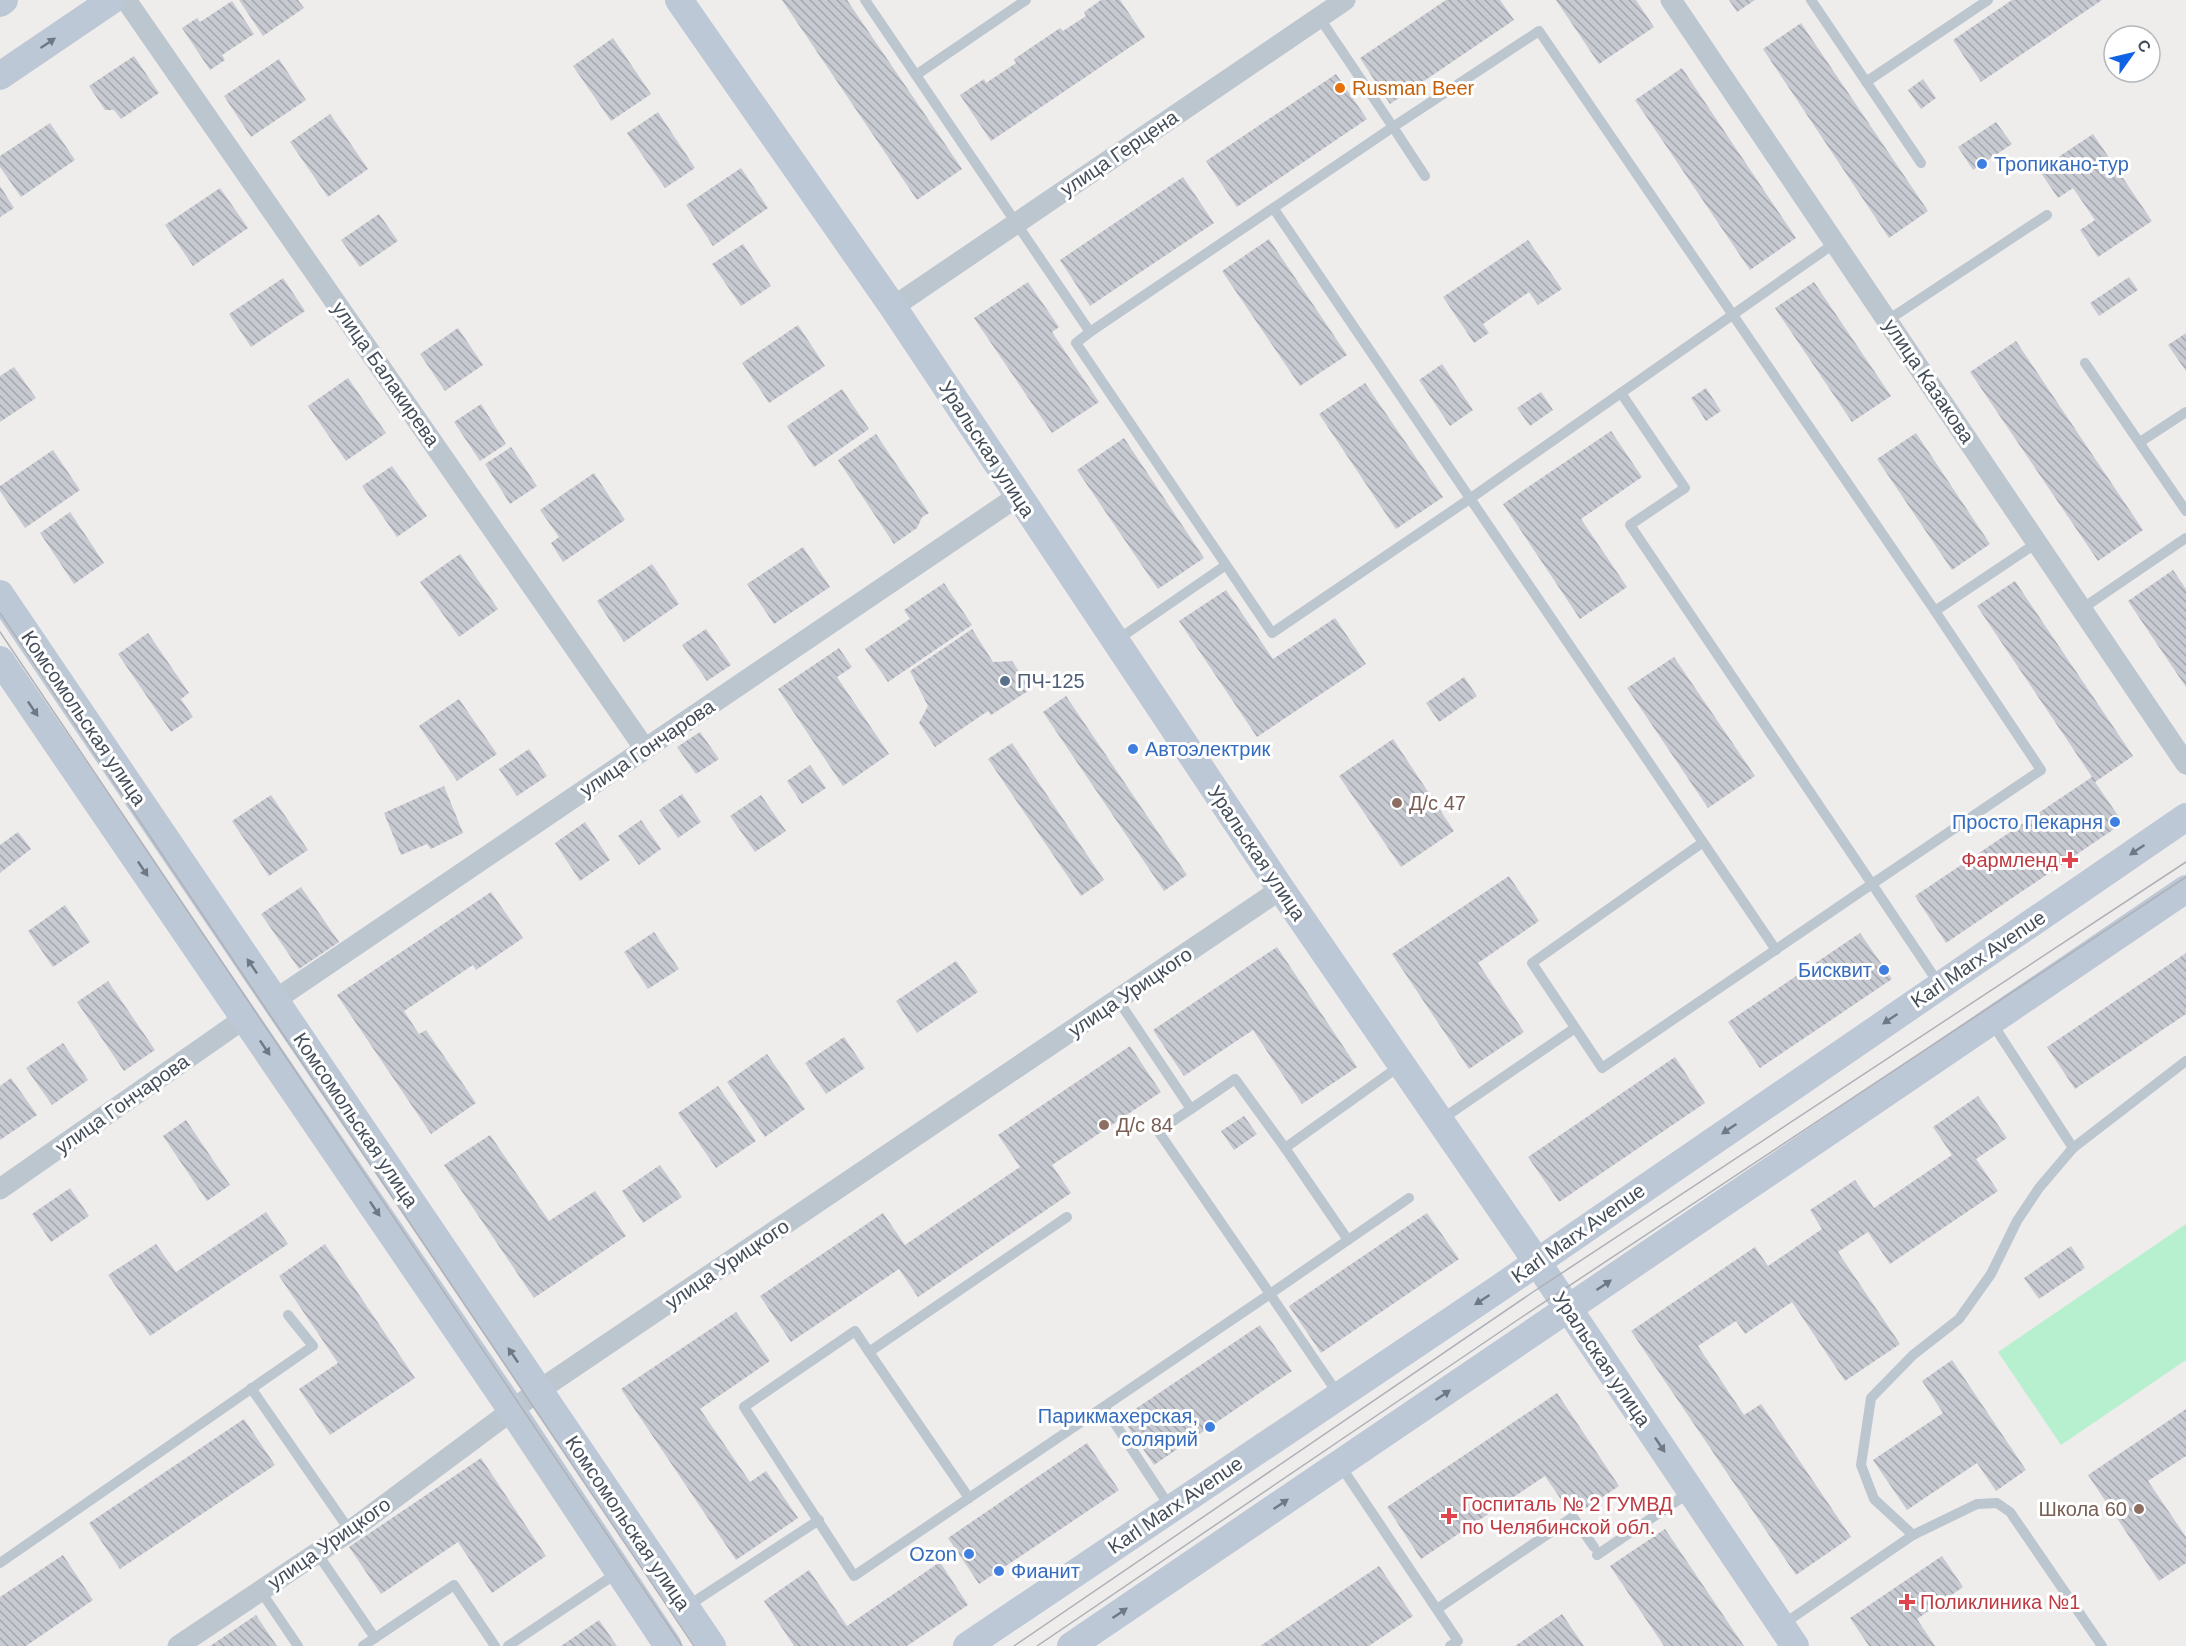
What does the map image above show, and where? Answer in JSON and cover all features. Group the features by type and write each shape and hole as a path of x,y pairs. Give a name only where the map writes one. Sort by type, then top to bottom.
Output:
{"main road":[{"path":"0,3 4,0"},
{"path":"0,76 112,0"},
{"name":"Уральская улица","path":"679,0 893,307 1281,889 1569,1309 1788,1636"},
{"name":"Комсомольская улица","path":"0,594 537,1391 712,1646"},
{"name":"Комсомольская улица","path":"0,660 513,1412 668,1646"},
{"name":"Karl Marx Avenue","path":"967,1646 1537,1262 2186,817"},
{"path":"1071,1646 2186,890"}],"street":[{"name":"улица Балакирева","path":"126,0 645,749"},
{"name":"улица Герцена","path":"893,307 1345,0"},
{"name":"улица Казакова","path":"1671,0 2038,541 2186,764"},
{"name":"улица Гончарова","path":"275,1000 1018,496"},
{"name":"улица Урицкого","path":"178,1646 350,1531 513,1412 537,1391 1281,889"},
{"name":"улица Гончарова","path":"0,1189 245,1018"}],"lane":[{"path":"865,0 1090,332"},
{"path":"916,75 1026,0"},
{"path":"1811,0 1921,163"},
{"path":"1866,82 1988,0"},
{"path":"1319,18 1425,176"},
{"path":"1702,843 1532,963 1602,1068 2041,770 1733,312 1539,31 1393,127 1076,343 1272,633 1471,498 1733,312 1835,243"},
{"path":"1274,209 1776,950"},
{"path":"1888,320 2047,215"},
{"path":"2085,363 2186,511"},
{"path":"1621,393 1685,488 1630,525 1940,985"},
{"path":"2140,442 2186,412"},
{"path":"2083,608 2186,538"},
{"path":"1935,611 2038,541"},
{"path":"1115,641 1226,565"},
{"path":"1118,1000 1191,1109"},
{"path":"1991,1022 2073,1148"},
{"path":"1440,1121 1575,1028"},
{"path":"1913,1535 1874,1499 1861,1465 1871,1398 1913,1355 1959,1319 1991,1274 2017,1221 2033,1196 2073,1148 2186,1061"},
{"path":"1285,1148 1401,1065"},
{"path":"1338,1394 1158,1131 1235,1079 1348,1240"},
{"path":"969,1498 855,1331 744,1407 854,1576 1270,1294 1409,1198"},
{"path":"869,1352 1067,1217"},
{"path":"0,1563 313,1346 288,1315"},
{"path":"251,1388 350,1531"},
{"path":"1104,1407 1171,1508"},
{"path":"1340,1465 1458,1641 1450,1646"},
{"path":"1437,1609 1573,1517 1596,1551 1690,1492"},
{"path":"1788,1636 1913,1535 1977,1504 1997,1503 2010,1512 2102,1646"},
{"path":"685,1607 819,1520"},
{"path":"317,1553 375,1638"},
{"path":"508,1646 618,1573"},
{"path":"363,1646 454,1585 495,1646"},
{"path":"260,1590 298,1646"}],"green space":[{"path":"2186,1224 2186,1360 2061,1445 1998,1352"}],"building":[{"path":"239,0 298,0 304,8 263,36"},
{"path":"782,0 847,0 962,169 917,200"},
{"path":"1101,0 1120,0 1145,37 991,141 960,95 984,79 986,83 1016,63 1014,59 1060,28 1063,31 1086,16 1084,12"},
{"path":"1446,0 1500,0 1514,20 1390,104 1360,58"},
{"path":"1556,0 1636,0 1654,27 1599,64"},
{"path":"1729,0 1755,0 1737,12"},
{"path":"2012,0 2102,0 1981,82 1953,40"},
{"path":"232,1 254,34 222,55 225,60 210,70 182,28 197,18 200,22"},
{"path":"1801,23 1928,211 1889,238 1763,49"},
{"path":"613,38 651,94 611,121 573,66"},
{"path":"134,56 159,93 121,119 114,110 105,110 89,86"},
{"path":"279,59 306,100 251,137 224,96"},
{"path":"1682,68 1796,238 1750,270 1635,100"},
{"path":"1336,74 1367,119 1237,207 1206,161"},
{"path":"1923,79 1936,98 1921,109 1908,90"},
{"path":"658,112 695,168 665,188 627,133"},
{"path":"330,114 368,169 328,197 290,142"},
{"path":"1996,122 2012,144 1973,170 1958,147"},
{"path":"50,123 75,160 21,197 0,167 0,156"},
{"path":"2093,134 2152,221 2098,257 2080,230 2095,220 2073,188 2058,198 2039,170"},
{"path":"741,168 768,208 713,246 686,205"},
{"path":"1183,177 1214,223 1090,306 1060,260"},
{"path":"0,186 14,208 0,217"},
{"path":"220,188 248,228 193,266 165,225"},
{"path":"379,214 398,241 360,267 341,240"},
{"path":"1269,239 1347,355 1300,386 1222,271"},
{"path":"1528,240 1562,289 1538,305 1529,292 1483,324 1489,333 1474,343 1443,297"},
{"path":"743,244 771,286 741,306 712,264"},
{"path":"2129,277 2138,290 2099,316 2090,303"},
{"path":"283,278 305,311 251,347 229,314"},
{"path":"1028,282 1059,327 1052,332 1099,402 1052,433 974,318"},
{"path":"1814,282 1891,396 1852,422 1775,308"},
{"path":"798,325 825,366 769,403 742,363"},
{"path":"458,328 483,365 445,391 420,354"},
{"path":"2186,333 2186,371 2168,345"},
{"path":"2016,341 2143,530 2098,561 1970,372"},
{"path":"1442,364 1473,410 1450,426 1419,380"},
{"path":"14,367 36,398 0,422 0,376"},
{"path":"348,378 386,433 346,461 308,406"},
{"path":"1365,383 1443,497 1396,529 1319,414"},
{"path":"1706,388 1721,411 1706,421 1691,398"},
{"path":"842,389 869,429 814,467 787,426"},
{"path":"1541,392 1553,410 1530,426 1517,408"},
{"path":"481,404 506,444 480,461 454,422"},
{"path":"1611,431 1642,477 1581,519 1627,587 1580,619 1503,504"},
{"path":"1916,433 1990,544 1952,570 1877,459"},
{"path":"876,434 929,513 922,517 917,528 894,544 838,460"},
{"path":"1124,438 1204,558 1158,589 1077,470"},
{"path":"511,447 537,486 510,504 485,464"},
{"path":"53,450 80,490 25,528 0,491 0,486"},
{"path":"392,466 427,516 397,537 362,486"},
{"path":"594,473 625,520 563,562 551,543 559,537 540,510"},
{"path":"70,512 104,563 74,584 40,533"},
{"path":"803,547 830,587 774,624 747,584"},
{"path":"460,554 498,609 459,637 420,582"},
{"path":"652,564 679,604 624,642 597,601"},
{"path":"2173,570 2186,589 2186,687 2128,601"},
{"path":"2015,581 2133,756 2095,782 2123,823 1946,943 1915,896 2092,777 1977,606"},
{"path":"944,583 972,625 888,682 865,649 910,619 904,610"},
{"path":"1226,590 1273,659 1335,618 1366,664 1257,737 1179,621"},
{"path":"706,629 731,665 707,681 682,645"},
{"path":"972,629 993,662 1012,661 1031,689 991,715 988,711 935,747 919,723 928,706 910,671"},
{"path":"148,633 189,693 181,699 193,717 171,732 118,654"},
{"path":"839,648 852,667 837,677 889,754 843,786 778,689"},
{"path":"1674,657 1755,776 1708,808 1627,688"},
{"path":"1464,677 1477,696 1439,722 1426,703"},
{"path":"1066,696 1187,875 1164,891 1043,712"},
{"path":"459,699 497,754 457,781 419,726"},
{"path":"700,732 719,759 696,774 677,747"},
{"name":"Д/с 47","path":"1393,739 1454,831 1401,867 1339,776"},
{"path":"1012,743 1104,880 1081,896 988,759"},
{"path":"529,749 547,776 517,796 499,769"},
{"path":"810,765 826,788 802,804 787,781"},
{"path":"444,786 463,833 431,849 427,844 401,855 384,813"},
{"path":"682,794 701,822 678,838 659,810"},
{"path":"271,795 308,850 269,876 232,821"},
{"path":"761,795 786,831 755,852 730,816"},
{"path":"641,820 661,849 639,865 618,836"},
{"path":"585,822 610,860 580,881 555,843"},
{"path":"18,832 31,849 0,873 0,845"},
{"path":"1509,876 1539,921 1478,963 1524,1032 1469,1069 1392,954"},
{"path":"301,887 339,942 299,969 261,914"},
{"path":"491,892 523,938 476,970 473,965 404,1011 419,1034 426,1030 476,1103 431,1134 337,995"},
{"path":"65,905 90,942 53,967 28,931"},
{"path":"654,932 679,969 648,989 624,952"},
{"path":"1860,933 1892,979 1760,1068 1728,1022"},
{"path":"1277,947 1357,1067 1302,1104 1253,1030 1184,1076 1153,1030"},
{"path":"2186,953 2186,1014 2075,1089 2047,1047"},
{"path":"956,961 978,992 917,1033 896,1001"},
{"path":"108,981 155,1050 124,1071 77,1002"},
{"path":"844,1037 865,1068 826,1094 805,1063"},
{"path":"63,1043 88,1080 52,1105 26,1068"},
{"path":"1130,1046 1161,1092 1052,1165 1071,1193 918,1297 899,1269 791,1342 760,1296 883,1213 905,1245 1020,1167 998,1135"},
{"path":"767,1054 805,1109 765,1137 727,1082"},
{"path":"1675,1057 1705,1103 1559,1202 1528,1157"},
{"path":"11,1078 37,1115 0,1140 0,1086"},
{"path":"718,1086 756,1141 716,1168 678,1113"},
{"path":"1978,1096 2007,1138 1976,1159 1998,1191 1890,1264 1868,1232 1838,1252 1900,1344 1845,1381 1792,1302 1745,1334 1736,1321 1698,1346 1744,1415 1761,1404 1851,1537 1796,1575 1631,1331 1755,1247 1768,1266 1822,1229 1810,1210 1855,1180 1874,1208 1952,1155 1933,1127"},
{"path":"1244,1116 1257,1134 1234,1150 1221,1131"},
{"path":"186,1120 230,1185 207,1201 163,1136"},
{"path":"490,1135 549,1221 595,1191 626,1236 534,1298 444,1165"},
{"path":"660,1165 682,1197 643,1223 622,1191"},
{"path":"70,1188 89,1216 51,1242 32,1214"},
{"path":"266,1212 288,1244 150,1336 108,1275 156,1244 176,1272"},
{"path":"1427,1213 1459,1259 1321,1353 1289,1306"},
{"path":"325,1244 415,1378 330,1435 299,1389 338,1363 279,1276"},
{"path":"2071,1246 2085,1268 2039,1299 2024,1278"},
{"path":"736,1312 770,1361 700,1409 750,1482 766,1471 798,1518 736,1560 621,1389"},
{"path":"1260,1325 1292,1371 1154,1465 1122,1418"},
{"path":"1952,1360 2026,1470 1996,1491 1977,1463 1907,1510 1873,1460 1943,1413 1922,1381"},
{"path":"1557,1393 1619,1486 1573,1517 1545,1476 1421,1559 1387,1507"},
{"name":"Школа 60","path":"2186,1409 2186,1456 2148,1481 2186,1537 2186,1563 2159,1581 2088,1475"},
{"path":"244,1419 275,1465 120,1569 89,1523"},
{"path":"1087,1443 1119,1490 979,1584 948,1538"},
{"path":"481,1458 546,1556 492,1593 458,1542 381,1594 349,1547"},
{"path":"1665,1529 1744,1646 1664,1646 1610,1566"},
{"path":"63,1555 93,1600 26,1646 0,1646 0,1597"},
{"name":"Поликлиника №1","path":"1942,1556 1963,1587 1917,1619 1935,1646 1869,1646 1850,1618"},
{"path":"940,1562 968,1605 907,1646 794,1646 764,1601 809,1570 847,1626"},
{"path":"1379,1566 1413,1616 1369,1646 1260,1646"},
{"path":"1562,1614 1584,1646 1515,1646"},
{"path":"256,1615 277,1646 210,1646"},
{"path":"599,1620 617,1646 561,1646"}],"tram line":[{"path":"0,613 694,1646"},
{"path":"0,632 682,1646"},
{"path":"1014,1646 1533,1292 2186,862"},
{"path":"1037,1646 1519,1319 2186,877"}],"place":[{"name":"Rusman Beer","path":"1340,88"},
{"name":"Тропикано-тур","path":"1982,164"},
{"name":"ПЧ-125","path":"1005,681"},
{"name":"Автоэлектрик","path":"1133,749"},
{"name":"Д/с 47","path":"1397,803"},
{"name":"Просто Пекарня","path":"2115,822"},
{"name":"Фармленд","path":"2070,860"},
{"name":"Бисквит","path":"1884,970"},
{"name":"Д/с 84","path":"1104,1125"},
{"name":"Парикмахерская, солярий","path":"1210,1427"},
{"name":"Школа 60","path":"2139,1509"},
{"name":"Госпиталь № 2 ГУМВД по Челябинской обл.","path":"1449,1516"},
{"name":"Ozon","path":"969,1554"},
{"name":"Фианит","path":"999,1571"},
{"name":"Поликлиника №1","path":"1907,1602"}]}
